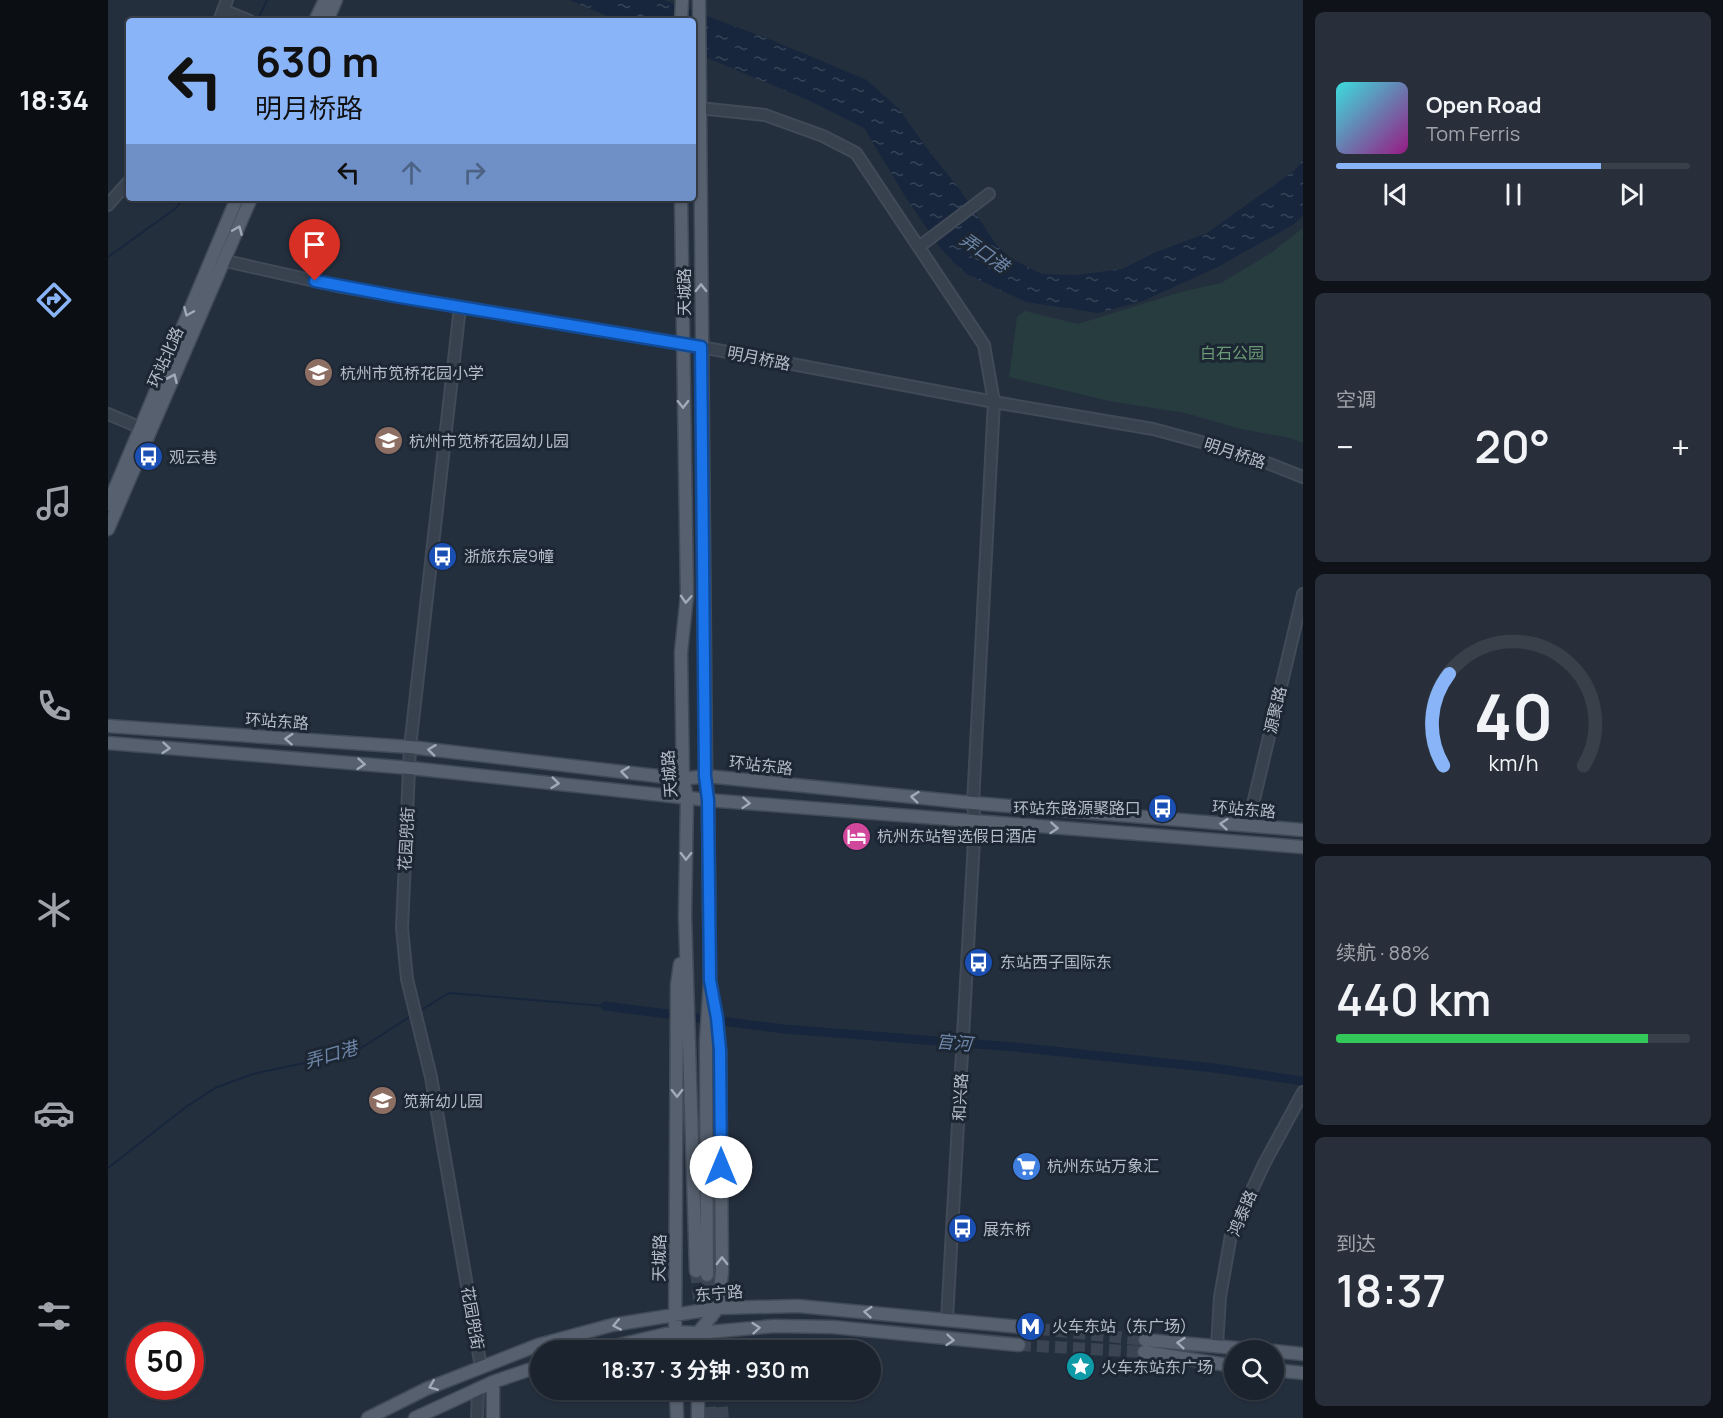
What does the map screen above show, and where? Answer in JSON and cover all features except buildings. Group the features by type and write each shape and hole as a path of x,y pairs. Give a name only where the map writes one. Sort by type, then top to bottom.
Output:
{"main road":[{"path":"316,18 325,0"},
{"path":"328,18 336,0"},
{"path":"681,18 682,0"},
{"name":"天城路","path":"681,201 687,596 681,652 683,779 687,797 682,997 701,1273 706,1038 710,980 708,800 705,776 699,1"},
{"name":"环站北路","path":"108,529 211,258 236,201"},
{"name":"环站北路","path":"108,505 225,261 250,201"},
{"name":"环站东路","path":"108,726 410,747 683,779 705,776 974,803 1303,830"},
{"name":"环站东路","path":"108,743 410,768 708,800 1303,847"},
{"name":"天城路","path":"710,980 719,1040 722,1272 718,1308"},
{"name":"天城路","path":"674,1340 683,1035"},
{"name":"东宁路","path":"368,1418 426,1389 538,1345 612,1325 675,1314 718,1308 798,1306 1020,1327"},
{"path":"698,1340 698,1333 718,1308"},
{"path":"640,1340 674,1332 698,1333 774,1326 833,1327 1018,1345"},
{"path":"1224,1347 1145,1346 1224,1364"},
{"path":"1284,1352 1303,1354"},
{"path":"415,1418 493,1382 530,1369"},
{"path":"1284,1371 1303,1372"},
{"path":"493,1382 493,1418"},
{"path":"676,1400 676,1418"},
{"path":"698,1400 698,1418"}],"street":[{"path":"225,5 243,18"},
{"name":"和兴路","path":"699,108 765,116 823,135 856,153 984,345 994,402 974,803 975,822 947,1319"},
{"path":"108,205 126,184"},
{"path":"920,246 989,194"},
{"name":"明月桥路","path":"211,258 337,286 701,347 994,402 1153,429 1242,453 1303,477"},
{"name":"花园兜街","path":"460,307 410,747 402,928 407,979 431,1077 481,1367"},
{"path":"108,414 145,430"},
{"name":"源聚路","path":"1248,825 1303,594"},
{"name":"鸿泰路","path":"1217,1346 1220,1297 1231,1235 1264,1164 1302,1094"},
{"path":"477,1418 478,1389"}],"green space":[{"name":"白石公园","path":"1303,228 1303,443 1185,413 1109,401 1009,377 1017,317 1025,311 1078,324 1181,292 1221,283 1271,253"}],"water":[{"path":"569,0 664,0 774,41 867,80 899,109 961,191 997,246 1014,260 1042,274 1076,275 1122,269 1154,253 1207,233 1295,170 1303,160 1303,215 1293,225 1216,268 1143,301 1098,313 1026,302 968,275 954,263 939,246 908,201 864,128 808,100 696,53 696,18 612,18"}],"waterway":[{"path":"258,18 267,0"},
{"path":"108,257 176,208 182,201"},
{"name":"弄口港","path":"418,1012 449,993 605,1006"},
{"name":"官河","path":"605,1006 784,1029 1015,1047 1214,1068 1303,1081"},
{"name":"弄口港","path":"108,1168 186,1107 215,1088 253,1074 355,1052 411,1016"}],"tunnel":[{"path":"696,1271 703,1340"},
{"path":"707,1275 714,1340"},
{"path":"1020,1327 1145,1340"},
{"path":"1019,1345 1144,1352"},
{"path":"709,1400 711,1418"},
{"path":"721,1400 723,1418"}],"place":[{"name":"杭州市笕桥花园小学","path":"319,373"},
{"name":"杭州市笕桥花园幼儿园","path":"388,441"},
{"name":"观云巷","path":"148,457"},
{"name":"浙旅东宸9幢","path":"443,556"},
{"name":"环站东路源聚路口","path":"1162,808"},
{"name":"杭州东站智选假日酒店","path":"856,836"},
{"name":"东站西子国际东","path":"979,962"},
{"name":"笕新幼儿园","path":"382,1101"},
{"name":"杭州东站万象汇","path":"1026,1166"},
{"name":"展东桥","path":"962,1229"},
{"name":"火车东站（东广场）","path":"1031,1326"},
{"name":"火车东站东广场","path":"1080,1367"}],"route":[{"path":"315,281 701,347 705,776 708,800 710,980 720,1050 721,1167"}]}
